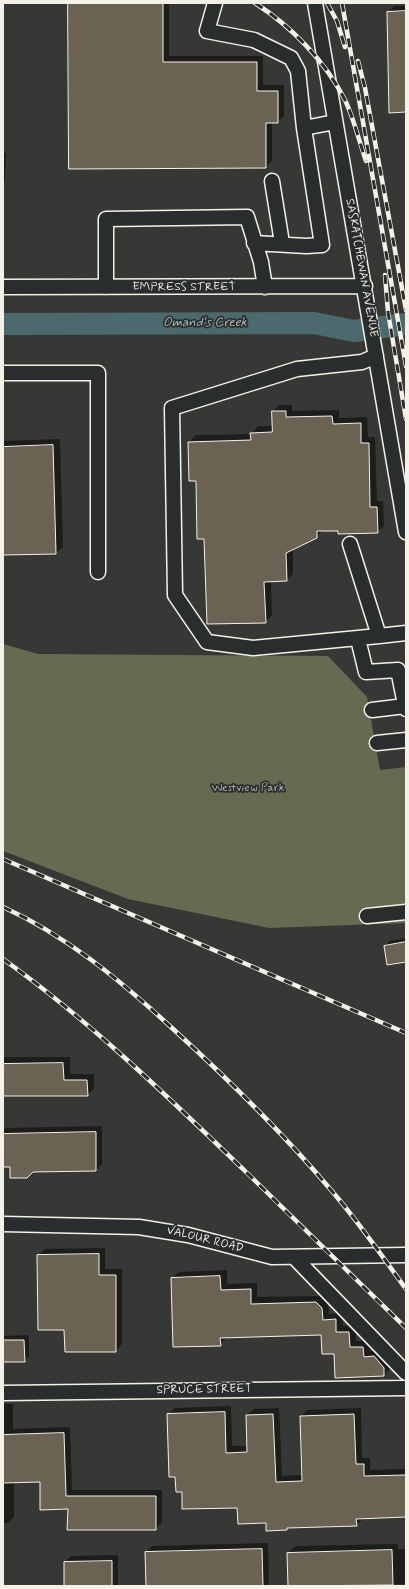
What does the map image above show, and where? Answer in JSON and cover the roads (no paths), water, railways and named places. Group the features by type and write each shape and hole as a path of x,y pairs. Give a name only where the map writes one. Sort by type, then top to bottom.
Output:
{"street":[{"path":"215,3 207,31 254,40 291,58 298,71 304,128 322,245 306,246 254,242"},
{"name":"SASKATCHEWAN AVENUE","path":"315,3 406,532"},
{"path":"304,128 335,122"},
{"path":"272,181 282,243"},
{"path":"106,287 106,219 247,217 261,262 264,287"},
{"name":"EMPRESS STREET","path":"3,287 364,286"},
{"path":"376,356 362,362 297,369 172,408 175,595 207,642 253,648 358,639 406,633"},
{"path":"3,373 98,373 98,572"},
{"path":"350,544 379,636"},
{"path":"358,639 366,672 398,670 406,708 372,710"},
{"path":"377,743 406,740"},
{"path":"367,916 406,912"},
{"name":"VALOUR ROAD","path":"3,1224 139,1226 160,1229 272,1257 406,1255"},
{"path":"294,1257 406,1373"},
{"name":"SPRUCE STREET","path":"3,1393 406,1388"}],"waterway":[{"name":"Omand's Creek","path":"3,324 314,323 354,331 406,324"}],"railway":[{"path":"255,3 269,12 294,34 328,72 348,107 366,161"},
{"path":"327,3 337,21 345,47"},
{"path":"342,3 406,366"},
{"path":"358,61 365,88 406,310"},
{"path":"385,275 388,312 406,419"},
{"path":"3,859 406,1033"},
{"path":"3,907 49,932 92,961 153,1010 214,1067 254,1106 312,1168 351,1214 406,1289"},
{"path":"3,959 67,1008 157,1087 406,1328"}],"park label":[{"name":"Westview Park","path":"248,788"}]}
